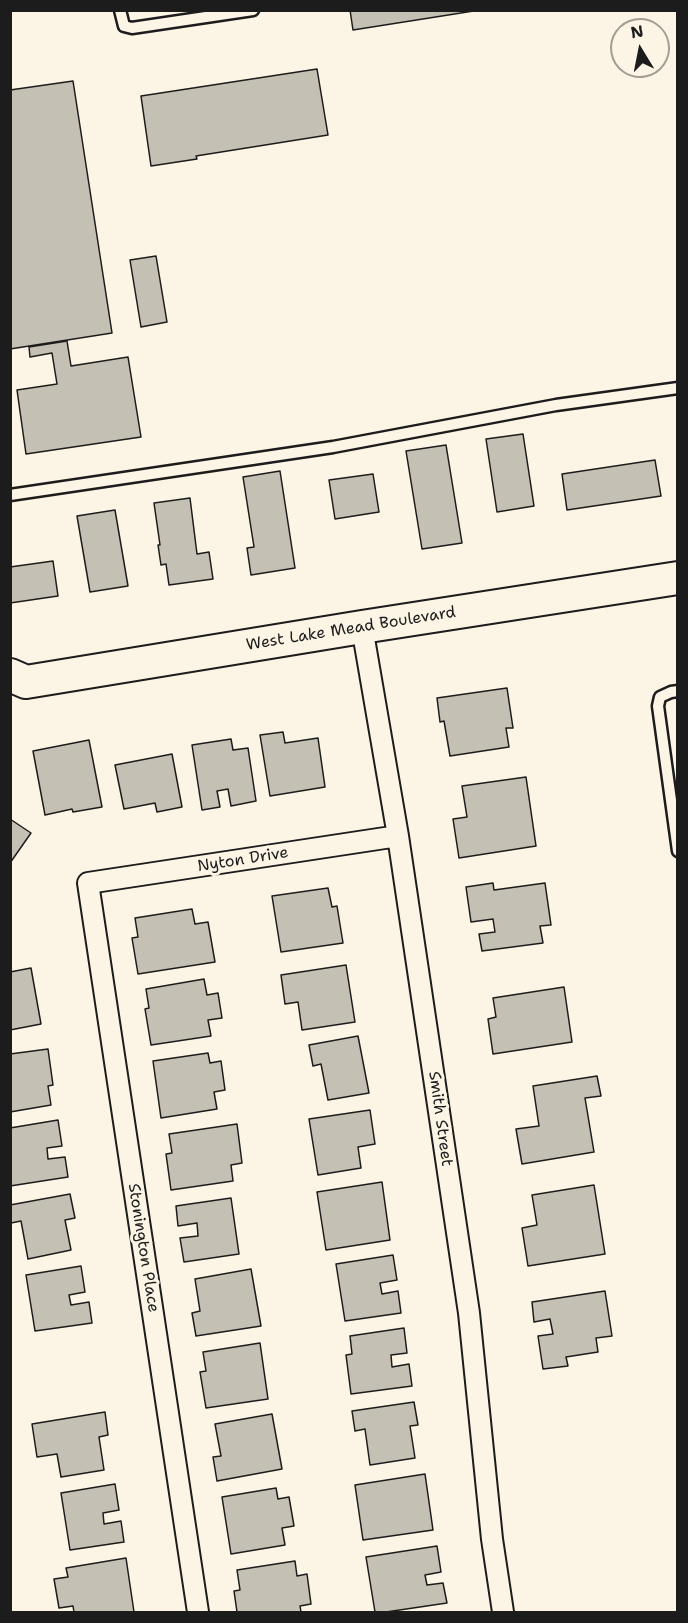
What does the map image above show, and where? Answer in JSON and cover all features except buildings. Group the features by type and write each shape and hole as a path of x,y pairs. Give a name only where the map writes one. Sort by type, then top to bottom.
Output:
{"main road":[{"name":"West Lake Mead Boulevard","path":"16,685 362,627 678,578"}],"street":[{"name":"Smith Street","path":"362,627 398,836 469,1313 492,1539 503,1612"},
{"name":"Nyton Drive","path":"88,883 398,836"},
{"name":"Stonington Place","path":"88,883 198,1612"}],"lane":[{"path":"120,10 124,26 132,28 253,10"},
{"path":"10,495 333,447 556,405 678,387"},
{"path":"678,691 660,697 658,706 678,851"}]}
